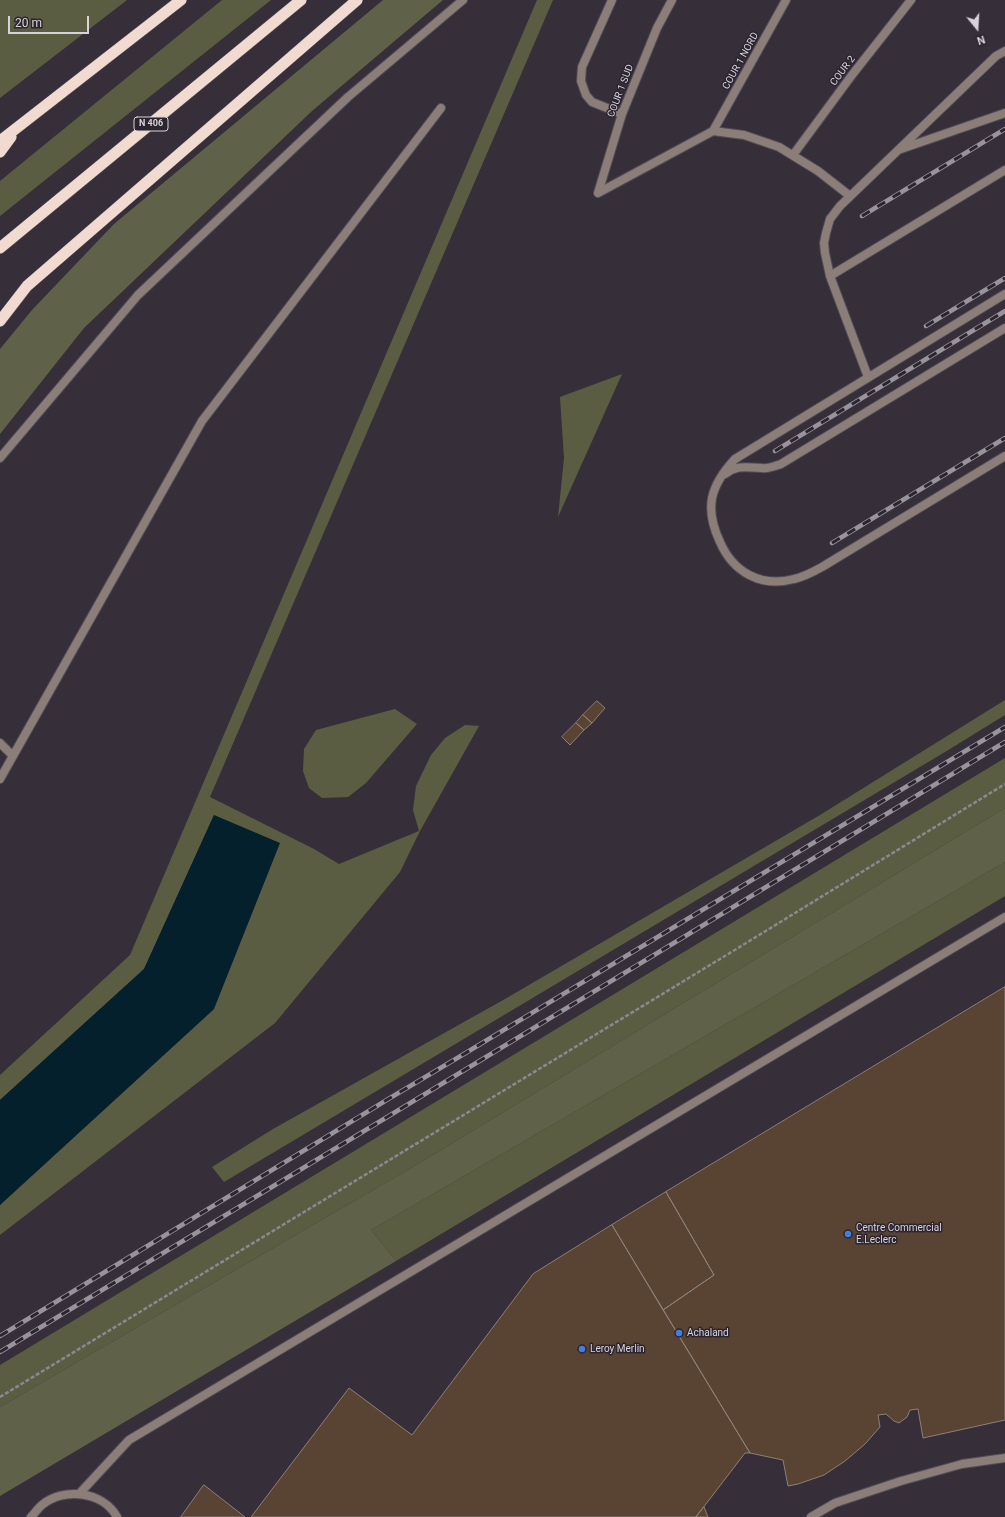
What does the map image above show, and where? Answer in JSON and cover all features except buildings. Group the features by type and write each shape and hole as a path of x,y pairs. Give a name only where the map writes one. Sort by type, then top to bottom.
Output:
{"highway":[{"path":"0,141 181,0"},
{"name":"N 406","path":"0,248 301,0"},
{"path":"0,321 27,286 357,0"},
{"path":"0,152 18,128"}],"street":[{"path":"0,458 138,295 348,97 463,0"},
{"path":"612,0 582,67 581,81 586,95 592,102 622,114"},
{"name":"COUR 1 SUD","path":"672,0 657,28 622,114 598,193 713,131"},
{"name":"COUR 1 NORD","path":"713,131 786,0"},
{"name":"COUR 2","path":"793,155 852,75 911,0"},
{"path":"868,377 830,276 825,253 826,233 830,219 840,206 898,149 996,56 1005,51"},
{"path":"0,779 202,421 441,108"},
{"path":"898,149 1005,113"},
{"path":"713,131 744,135 779,147 818,171 850,196"},
{"path":"830,276 1005,170"},
{"path":"1005,294 735,459 723,472 716,485 712,500 711,515 722,549 732,563 742,572 753,577 767,580 793,580 805,576 822,567 1005,456"},
{"path":"716,485 728,471 736,468 745,466 763,469 781,464 1005,328"},
{"path":"0,743 13,756"},
{"path":"80,1494 129,1440 1005,917"},
{"path":"811,1517 835,1503 901,1481 962,1464 1005,1458"},
{"path":"32,1517 42,1504 60,1495 80,1494 99,1500 114,1512 117,1517"}],"path":[{"path":"0,1397 1005,784"}],"green space":[{"path":"0,0 127,0 0,98"},
{"path":"222,0 271,0 0,216 0,181"},
{"path":"383,0 443,0 312,111 84,328 0,434 0,349 32,310 114,224"},
{"path":"537,0 553,0 210,797 314,849 339,864 419,831 413,810 416,786 431,755 445,738 465,725 479,726 420,831 400,872 275,1023 0,1235 0,1205 214,1009 214,815 144,969 0,1100 0,1075 130,955"},
{"path":"622,374 558,517 564,458 560,397"},
{"path":"1005,700 1005,715 224,1182 212,1167 273,1129 505,999 820,815"},
{"path":"395,709 417,724 366,783 348,797 322,798 309,788 303,771 304,749 316,730"},
{"path":"1005,758 1005,808 423,1161 0,1407 0,1365"},
{"path":"1005,808 1005,862 371,1230 396,1261 0,1496 0,1407 423,1161"},
{"path":"1005,862 1005,896 396,1261 371,1230"}],"water":[{"path":"214,815 280,843 214,1009 0,1205 0,1100 144,969"}],"railway":[{"path":"862,216 1005,129"},
{"path":"926,326 1005,278"},
{"path":"775,451 1005,311"},
{"path":"832,543 1005,438"},
{"path":"0,1336 390,1098 1005,727"},
{"path":"0,1352 1005,742"}],"place":[{"name":"Centre Commercial E.Leclerc","path":"848,1234"},
{"name":"Achaland","path":"679,1333"},
{"name":"Leroy Merlin","path":"582,1349"}]}
